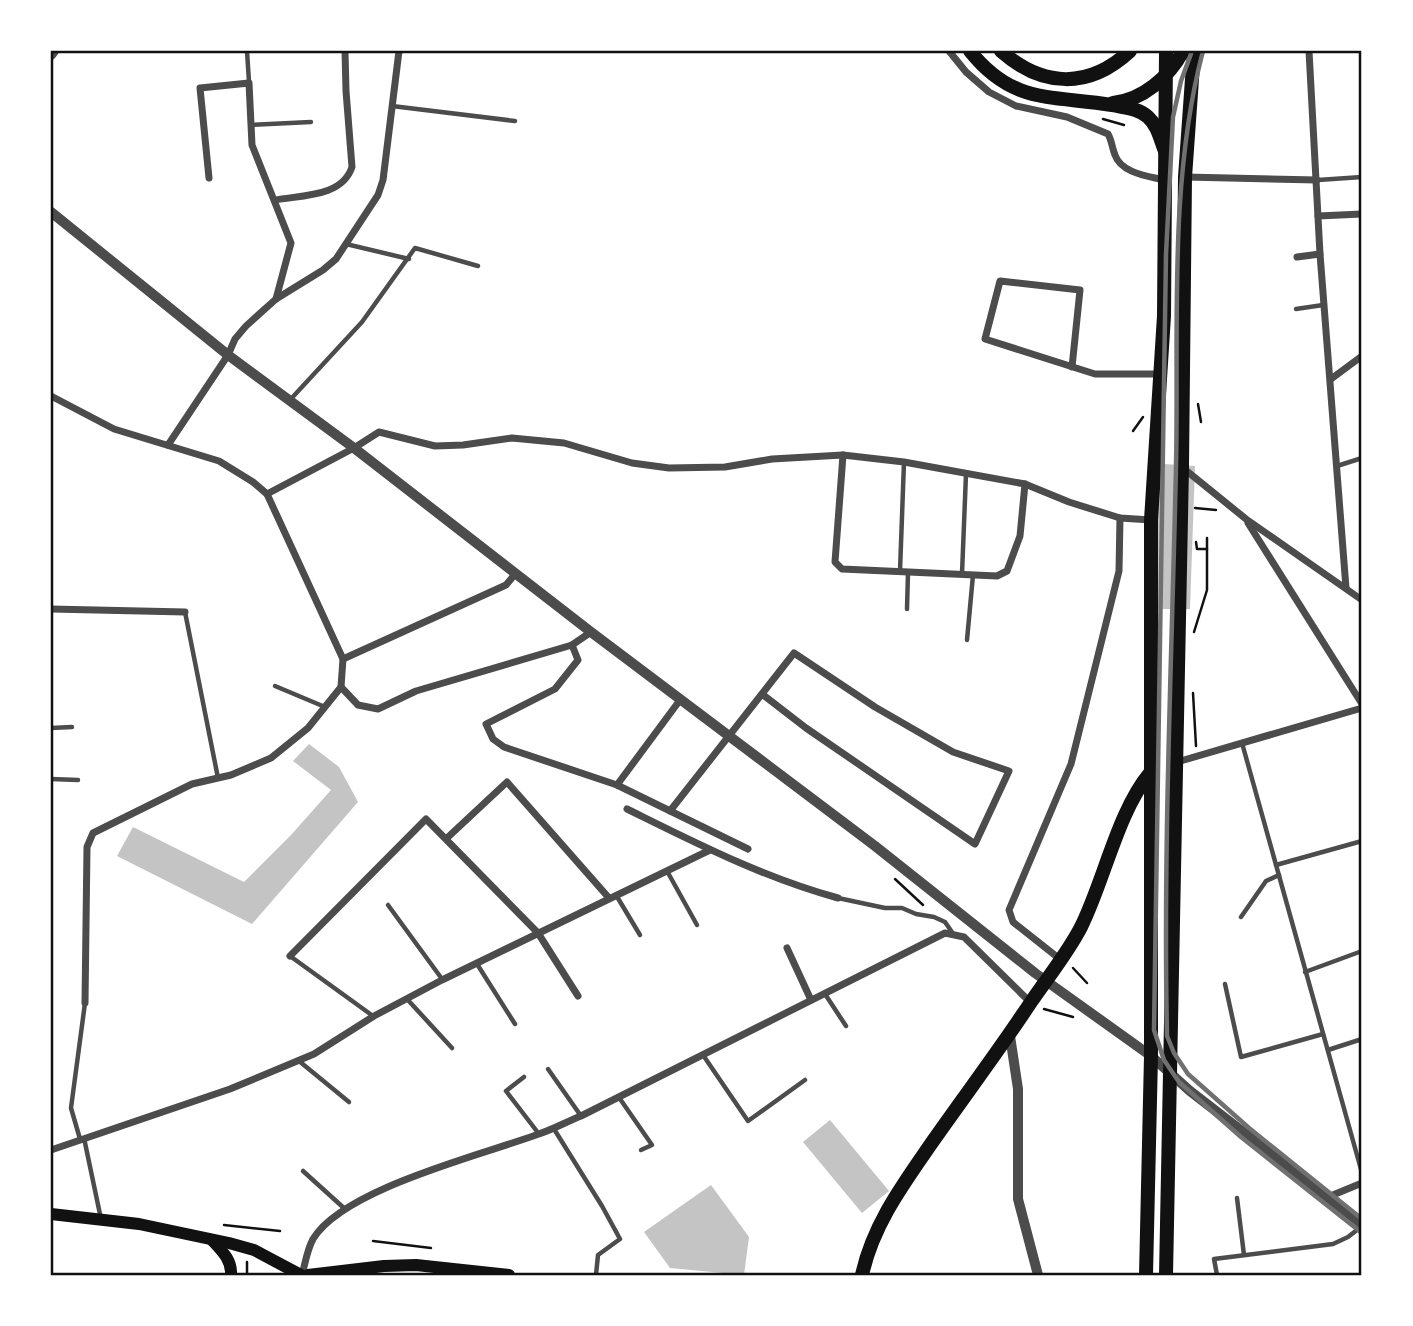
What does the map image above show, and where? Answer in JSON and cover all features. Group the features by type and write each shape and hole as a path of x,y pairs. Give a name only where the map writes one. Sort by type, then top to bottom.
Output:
{"highway":[{"path":"970,51 999,79 1019,90 1043,97 1139,111 1155,125 1165,151"},
{"path":"1001,51 1016,64 1064,81 1097,73 1115,64 1130,51"},
{"path":"1146,1275 1151,1056 1151,520 1158,374 1164,316 1166,51"},
{"path":"1104,104 1132,98 1165,76 1184,51"},
{"path":"1166,1275 1185,177 1194,51"},
{"path":"862,1275 876,1231 897,1192 988,1064 1066,963 1126,813 1150,773"}],"main road":[{"path":"51,1214 139,1224 211,1239 254,1250 302,1275"},
{"path":"211,1239 231,1266 231,1275"},
{"path":"308,1275 416,1265 509,1275"}],"street":[{"path":"275,200 335,189 349,177 352,167 345,51"},
{"path":"169,444 246,326 276,299 336,259 378,195 383,180 399,51"},
{"path":"949,51 966,72 989,92 1016,107 1067,117 1108,134 1120,164 1134,172 1164,180"},
{"path":"1309,51 1320,254 1346,588"},
{"path":"209,178 200,88 248,83 252,145 291,243 276,299"},
{"path":"1185,177 1317,180"},
{"path":"51,212 228,355 875,846 1035,973 1151,1056 1190,1091 1362,1225"},
{"path":"1318,216 1362,214"},
{"path":"1297,257 1320,254"},
{"path":"1072,367 1080,290 1000,281 985,339 1072,367 1095,374 1158,374"},
{"path":"1331,379 1362,356"},
{"path":"51,396 114,429 219,461 267,494 343,659 341,687 307,728 271,758 218,778 192,784 93,832 86,847 85,1003"},
{"path":"267,494 379,432 435,446 463,446 512,438 564,443 632,463 669,468 725,467 772,459 843,455 904,462 1025,484 1069,502 1121,518 1151,520"},
{"path":"843,455 835,562 842,569 997,576 1007,570 1020,536 1025,484"},
{"path":"1182,467 1246,519 1362,600"},
{"path":"1066,963 1013,922 1009,909 1070,764 1119,571 1121,518"},
{"path":"1176,762 1362,706 1246,519"},
{"path":"343,659 506,585 516,573"},
{"path":"51,610 185,612"},
{"path":"341,687 358,705 378,709 416,691 572,645 591,632"},
{"path":"572,645 578,660 555,689 486,724 493,739 504,747 617,785 748,849"},
{"path":"670,811 794,653 875,707 953,751 1009,771 975,844 762,695"},
{"path":"617,785 680,700"},
{"path":"447,838 507,782 613,897"},
{"path":"627,809 710,850 773,877 838,898"},
{"path":"290,956 426,819 538,933 578,996"},
{"path":"51,1150 230,1089 314,1054 374,1016 442,980 710,850"},
{"path":"302,1275 314,1237 346,1210 399,1181 539,1134 581,1116 945,933 964,937 1034,1005"},
{"path":"787,948 811,1000"},
{"path":"1010,1036 1018,1089 1017,1199 1038,1275"},
{"path":"1328,1197 1362,1182"}],"lane":[{"path":"247,51 248,83"},
{"path":"393,106 515,121"},
{"path":"250,125 311,122"},
{"path":"1317,180 1362,177"},
{"path":"346,244 409,259"},
{"path":"289,401 362,322 415,248 478,266"},
{"path":"1296,309 1325,305"},
{"path":"1337,466 1362,458"},
{"path":"904,462 904,572 907,609"},
{"path":"962,575 966,474"},
{"path":"967,640 973,575"},
{"path":"185,612 218,778"},
{"path":"275,686 326,707"},
{"path":"51,727 72,727"},
{"path":"1242,743 1362,1173"},
{"path":"51,779 78,780"},
{"path":"1276,865 1362,841"},
{"path":"667,871 697,925"},
{"path":"1241,917 1266,881 1279,875"},
{"path":"613,897 640,934"},
{"path":"838,898 885,908 902,908 938,919 945,922 954,935"},
{"path":"388,905 442,980"},
{"path":"1305,972 1362,951"},
{"path":"290,956 374,1016"},
{"path":"477,964 515,1024"},
{"path":"1225,984 1241,1057 1323,1034"},
{"path":"824,993 846,1026"},
{"path":"407,999 452,1048"},
{"path":"85,1003 71,1108 82,1138 101,1220"},
{"path":"1328,1051 1362,1039"},
{"path":"702,1054 748,1121 805,1080"},
{"path":"298,1061 349,1102"},
{"path":"548,1069 581,1116"},
{"path":"524,1077 506,1091 539,1134"},
{"path":"618,1096 652,1144 641,1150"},
{"path":"554,1128 620,1239 598,1255 596,1275"},
{"path":"303,1171 346,1210"},
{"path":"1237,1198 1244,1255"},
{"path":"1217,1275 1214,1259 1334,1244 1362,1225"}],"path":[{"path":"1095,117 1124,124"},
{"path":"1195,519 1195,508 1217,510"},
{"path":"1193,634 1207,590 1207,538"},
{"path":"1195,540 1197,550 1207,550"},
{"path":"1193,690 1196,756"},
{"path":"889,873 938,919"},
{"path":"1066,963 1087,983"},
{"path":"1034,1005 1073,1017"},
{"path":"225,1225 280,1231"},
{"path":"373,1241 430,1248"},
{"path":"247,1262 247,1275"}],"building":[{"path":"1149,463 1195,466 1190,609 1145,609"},
{"path":"309,744 339,767 358,802 252,924 117,856 133,827 244,882 331,790 293,761"},
{"path":"830,1120 889,1191 862,1213 803,1142"},
{"path":"711,1185 749,1237 744,1275 670,1268 644,1232"}],"railway":[{"path":"1192,51 1181,81 1173,117 1166,254 1154,1030 1164,1060 1179,1082 1241,1137 1362,1233"},
{"path":"1203,51 1184,152 1178,257 1167,822 1167,1036 1188,1074 1249,1128 1362,1219"}]}
